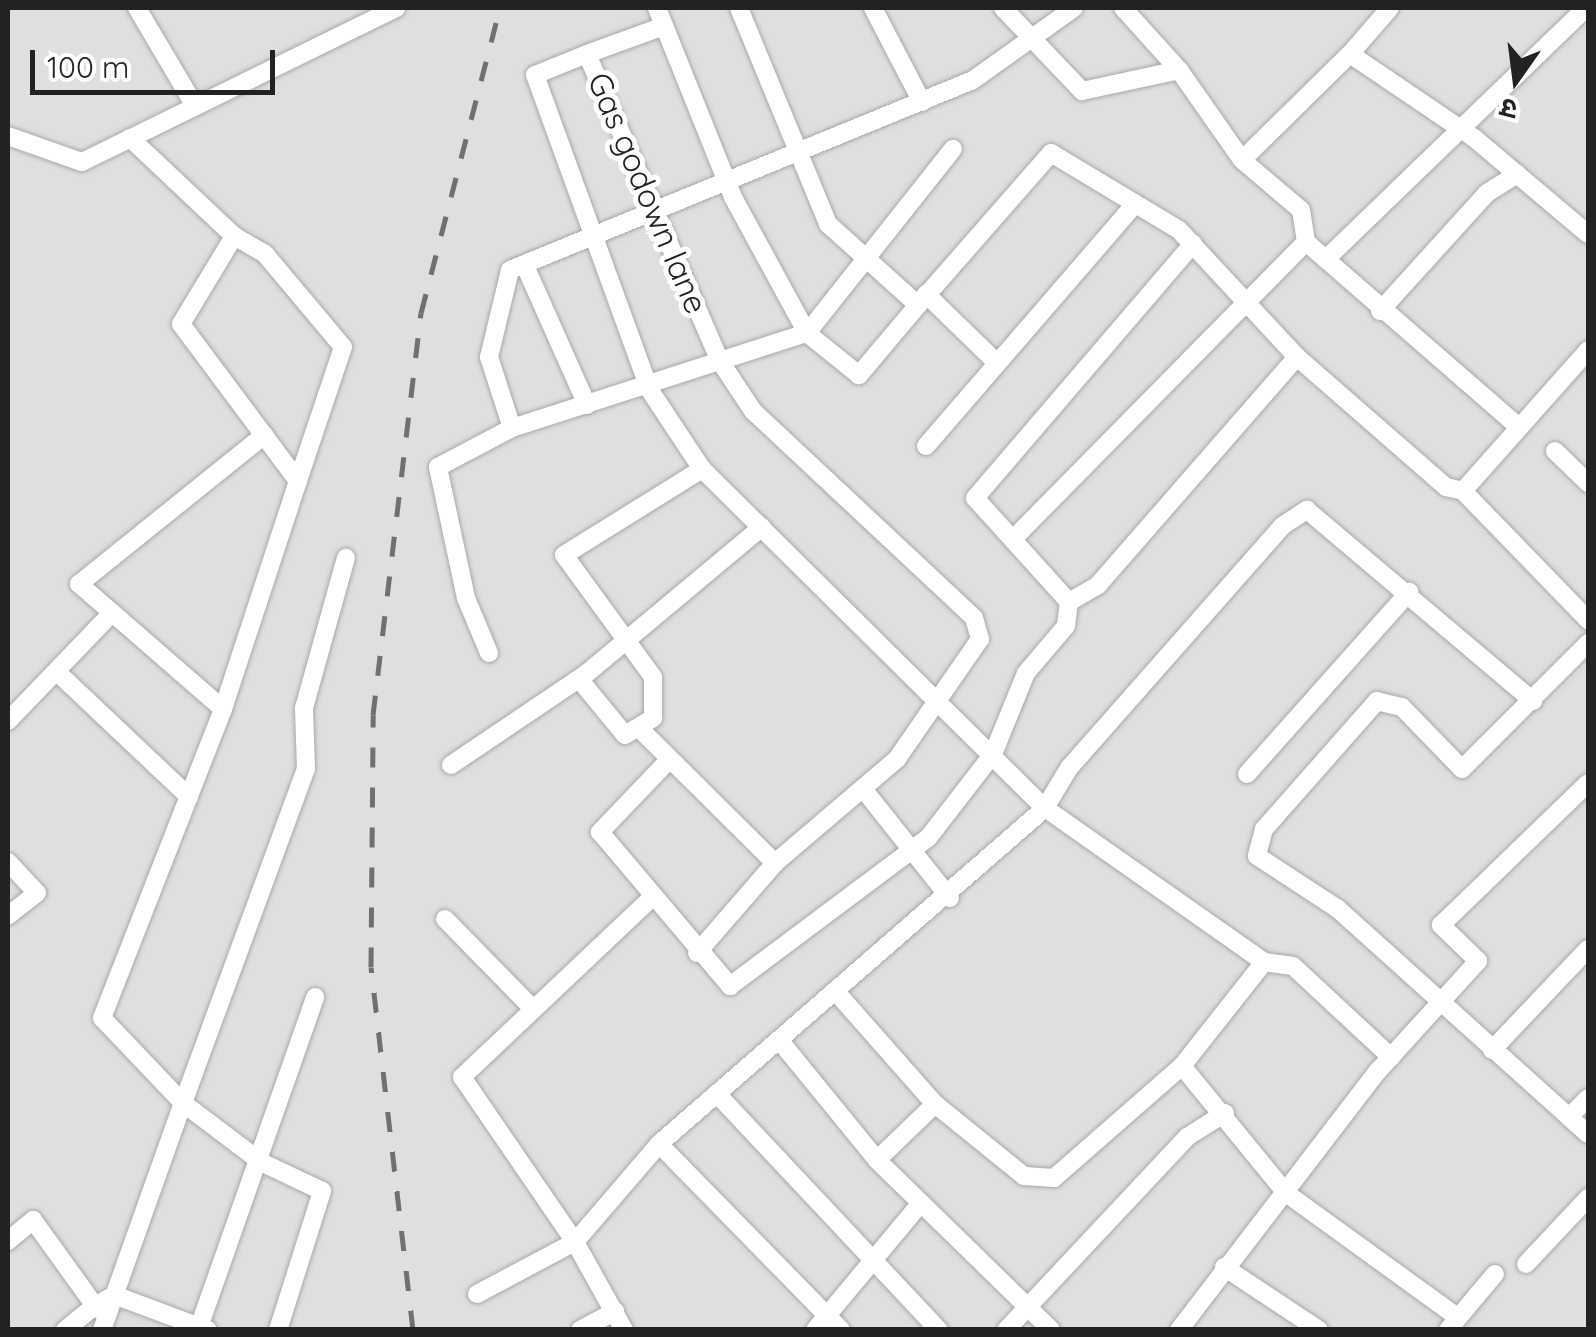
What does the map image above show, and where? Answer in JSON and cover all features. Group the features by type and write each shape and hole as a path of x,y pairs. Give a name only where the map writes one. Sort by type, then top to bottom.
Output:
{"street":[{"path":"137,8 195,106"},
{"path":"9,132 50,158 82,162 195,106 361,15 396,8"},
{"path":"657,8 726,179 806,332 859,375 1051,153 1193,244 1297,357 1446,487 1463,491 1588,620"},
{"path":"738,8 828,224 997,363"},
{"path":"873,8 922,102"},
{"path":"1003,8 1082,91 1179,70"},
{"path":"512,428 491,340 504,275 654,206 801,154 826,136 922,102 1034,40 1074,8"},
{"path":"1122,8 1179,70 1242,160 1302,210 1306,242 1380,311 1518,426"},
{"path":"1242,160 1350,54 1390,8"},
{"path":"1326,259 1455,125 1586,8"},
{"name":"Gas godown lane","path":"664,26 587,54 720,361 747,404 974,618 980,638 940,687 941,700"},
{"path":"587,54 535,75 649,389 702,469 941,700 1045,808 1264,962 1294,966 1391,1057"},
{"path":"1350,54 1455,125 1587,229"},
{"path":"130,138 234,236 265,254 342,347 223,709 102,1018 182,1102 260,1162 322,1191 278,1330"},
{"path":"489,653 466,598 438,467 512,428 649,389 806,332 862,255 953,148"},
{"path":"1380,311 1487,193 1518,174"},
{"path":"926,446 1135,204"},
{"path":"234,236 181,324 298,480"},
{"path":"1017,535 1090,452 1249,307 1306,242"},
{"path":"669,760 600,832 697,953 730,986 911,851 993,754 1026,672 1066,626 1069,602 1017,535 975,498 1193,244"},
{"path":"526,268 586,405"},
{"path":"1463,491 1588,350"},
{"path":"1069,602 1098,585 1297,357"},
{"path":"223,709 110,615 79,584 264,435"},
{"path":"1555,451 1588,484"},
{"path":"579,679 626,735 641,730 657,690 628,642 564,555 702,469"},
{"path":"477,1294 575,1242 659,1144 950,898 1045,808 1119,711 1282,526 1308,510 1533,701"},
{"path":"451,765 628,642 762,527"},
{"path":"64,1330 101,1317 114,1296 306,769 304,708 346,558"},
{"path":"1247,774 1409,592"},
{"path":"8,722 110,615"},
{"path":"1588,644 1462,769 1402,708 1377,701 1264,828 1258,856 1338,908 1588,1134"},
{"path":"57,672 189,797"},
{"path":"697,953 775,863 864,790 941,700"},
{"path":"641,730 775,863"},
{"path":"1179,1330 1224,1267 1391,1057 1478,961 1441,925 1588,783"},
{"path":"864,790 950,898"},
{"path":"8,862 37,893 8,916"},
{"path":"624,1330 524,1157 462,1085 533,1009 651,898"},
{"path":"444,919 533,1009"},
{"path":"1492,1050 1588,949"},
{"path":"836,994 934,1104 1024,1176 1054,1178 1182,1066 1264,962"},
{"path":"114,1296 202,1328 315,997"},
{"path":"780,1041 877,1160 1052,1330"},
{"path":"1182,1066 1225,1113 1286,1193 1453,1323 1495,1274"},
{"path":"718,1094 940,1330"},
{"path":"1568,1117 1588,1098"},
{"path":"877,1160 934,1104"},
{"path":"1006,1330 1029,1311 1187,1138 1225,1113"},
{"path":"659,1144 828,1325 872,1260 922,1202"},
{"path":"1526,1264 1588,1198"},
{"path":"8,1241 32,1220 101,1317"},
{"path":"1224,1267 1319,1330"},
{"path":"580,1330 614,1311"}],"shaded area":[{"path":"8,8 1588,8 1588,1329 8,1329"}],"railway":[{"path":"413,1330 371,967 373,715 421,313 500,8"}]}
